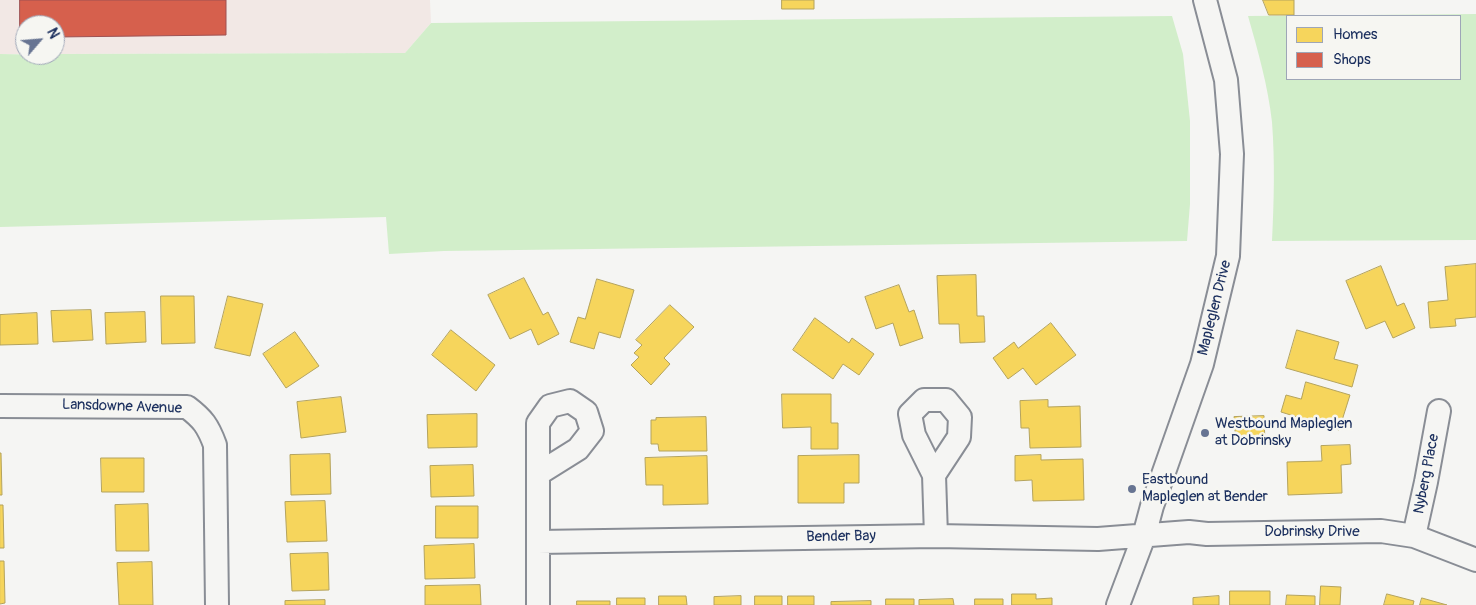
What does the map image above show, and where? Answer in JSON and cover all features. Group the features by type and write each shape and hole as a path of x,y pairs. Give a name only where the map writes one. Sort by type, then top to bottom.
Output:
{"street":[{"name":"Mapleglen Drive","path":"1118,605 1144,536 1152,506 1202,364 1228,256 1232,154 1226,80 1205,0"},
{"name":"Lansdowne Avenue","path":"0,406 187,407 198,415 209,428 215,445 217,605"},
{"name":"Nyberg Place","path":"1414,536 1439,411"},
{"path":"538,474 538,605"},
{"path":"934,475 936,536"},
{"name":"Dobrinsky Drive","path":"1144,536 1189,532 1207,534 1371,532 1414,536 1476,560"},
{"name":"Bender Bay","path":"538,542 936,536 1098,539 1144,536"}],"shaded area":[{"path":"0,0 430,0 431,23 405,53 65,54 65,15 15,15 15,54 0,54"}],"green space":[{"path":"1476,14 1476,240 1272,241 1274,152 1272,122 1259,55 1248,16 1286,16 1286,80 1461,80 1461,15 1362,15"},
{"path":"1172,16 1183,54 1190,121 1190,204 1187,241 444,251 389,254 386,217 0,227 0,54 15,54 15,65 65,65 65,54 405,53 431,23"}],"building: Homes":[{"path":"782,0 814,0 814,9 782,9"},
{"path":"1263,0 1294,0 1294,15 1269,15"},
{"path":"1476,264 1476,317 1455,319 1456,326 1430,328 1428,302 1448,300 1445,267"},
{"path":"1381,266 1397,306 1404,303 1415,328 1393,338 1385,321 1366,329 1346,281"},
{"path":"976,275 977,316 984,316 985,342 960,343 959,324 939,324 937,276"},
{"path":"524,278 543,315 548,312 559,334 538,345 531,329 510,339 488,295"},
{"path":"597,279 634,290 620,338 599,332 594,349 570,342 578,317 585,319"},
{"path":"899,285 909,312 914,310 923,338 900,346 893,323 876,329 865,297"},
{"path":"161,296 194,296 195,343 162,344"},
{"path":"228,296 263,304 250,356 215,348"},
{"path":"670,305 694,327 664,358 670,364 651,385 631,365 639,357 634,353 642,345 636,340"},
{"path":"91,310 93,340 53,342 51,311"},
{"path":"145,312 146,342 106,344 105,313"},
{"path":"37,313 38,344 0,345 0,315"},
{"path":"815,318 849,343 852,338 874,354 859,375 843,364 833,379 793,350"},
{"path":"1051,323 1076,355 1036,385 1023,368 1008,379 993,358 1014,342 1018,348"},
{"path":"451,330 495,365 476,391 432,355"},
{"path":"1297,330 1339,342 1334,359 1358,365 1352,387 1286,368"},
{"path":"295,332 319,366 286,388 263,354"},
{"path":"1306,382 1350,395 1339,430 1281,412 1286,395 1301,399"},
{"path":"782,394 831,394 831,423 838,423 838,449 811,449 811,427 783,428"},
{"path":"341,397 346,432 301,438 297,402"},
{"path":"1048,400 1048,407 1080,406 1081,447 1030,448 1029,428 1021,428 1020,401"},
{"path":"477,414 477,447 428,448 427,415"},
{"path":"1264,416 1265,443 1236,444 1234,417"},
{"path":"706,417 707,451 659,451 658,444 651,444 651,420 656,420 656,418"},
{"path":"1350,445 1351,464 1341,465 1342,493 1288,495 1287,462 1322,461 1321,446"},
{"path":"1,453 2,495 0,495"},
{"path":"330,454 331,494 291,495 290,455"},
{"path":"859,455 859,483 844,483 844,503 798,503 798,456"},
{"path":"1041,455 1041,460 1083,459 1084,500 1033,501 1032,480 1015,481 1015,456"},
{"path":"707,456 708,504 663,505 663,485 646,485 645,458"},
{"path":"101,458 144,458 144,492 102,492"},
{"path":"473,465 474,496 431,497 430,466"},
{"path":"325,501 327,541 287,542 285,502"},
{"path":"148,504 149,551 116,551 115,505"},
{"path":"0,505 3,505 4,548 0,548"},
{"path":"436,506 478,506 478,538 436,538"},
{"path":"474,544 475,578 425,579 424,546"},
{"path":"328,553 329,590 292,591 290,554"},
{"path":"0,561 4,561 5,603 0,604"},
{"path":"152,562 153,605 119,605 117,563"},
{"path":"480,585 481,605 425,605 425,586"},
{"path":"1321,586 1341,587 1340,605 1320,605"},
{"path":"1230,591 1270,591 1270,605 1230,605"},
{"path":"1012,594 1036,594 1036,599 1052,598 1052,605 1012,605"},
{"path":"1387,594 1414,601 1413,605 1384,605"},
{"path":"1287,595 1315,596 1315,605 1286,605"},
{"path":"659,596 686,596 687,605 659,605"},
{"path":"741,596 741,605 714,605 714,597"},
{"path":"755,596 782,596 782,605 755,605"},
{"path":"788,596 814,596 814,605 788,605"},
{"path":"1219,596 1219,605 1193,605 1193,598"},
{"path":"617,598 645,598 645,605 617,605"},
{"path":"1422,598 1447,605 1420,605"},
{"path":"886,599 914,599 914,605 886,605"},
{"path":"953,599 954,605 919,605 919,600"},
{"path":"975,599 1003,599 1003,605 975,605"},
{"path":"325,600 325,605 285,605 285,601"},
{"path":"577,601 610,601 610,605 577,605"},
{"path":"871,601 871,605 831,605 831,602"}],"building: Shops":[{"path":"20,0 226,0 226,35 65,37 65,15 20,15"}],"place":[{"name":"Westbound Mapleglen at Dobrinsky","path":"1205,433"},
{"name":"Eastbound Mapleglen at Bender","path":"1132,489"}]}
